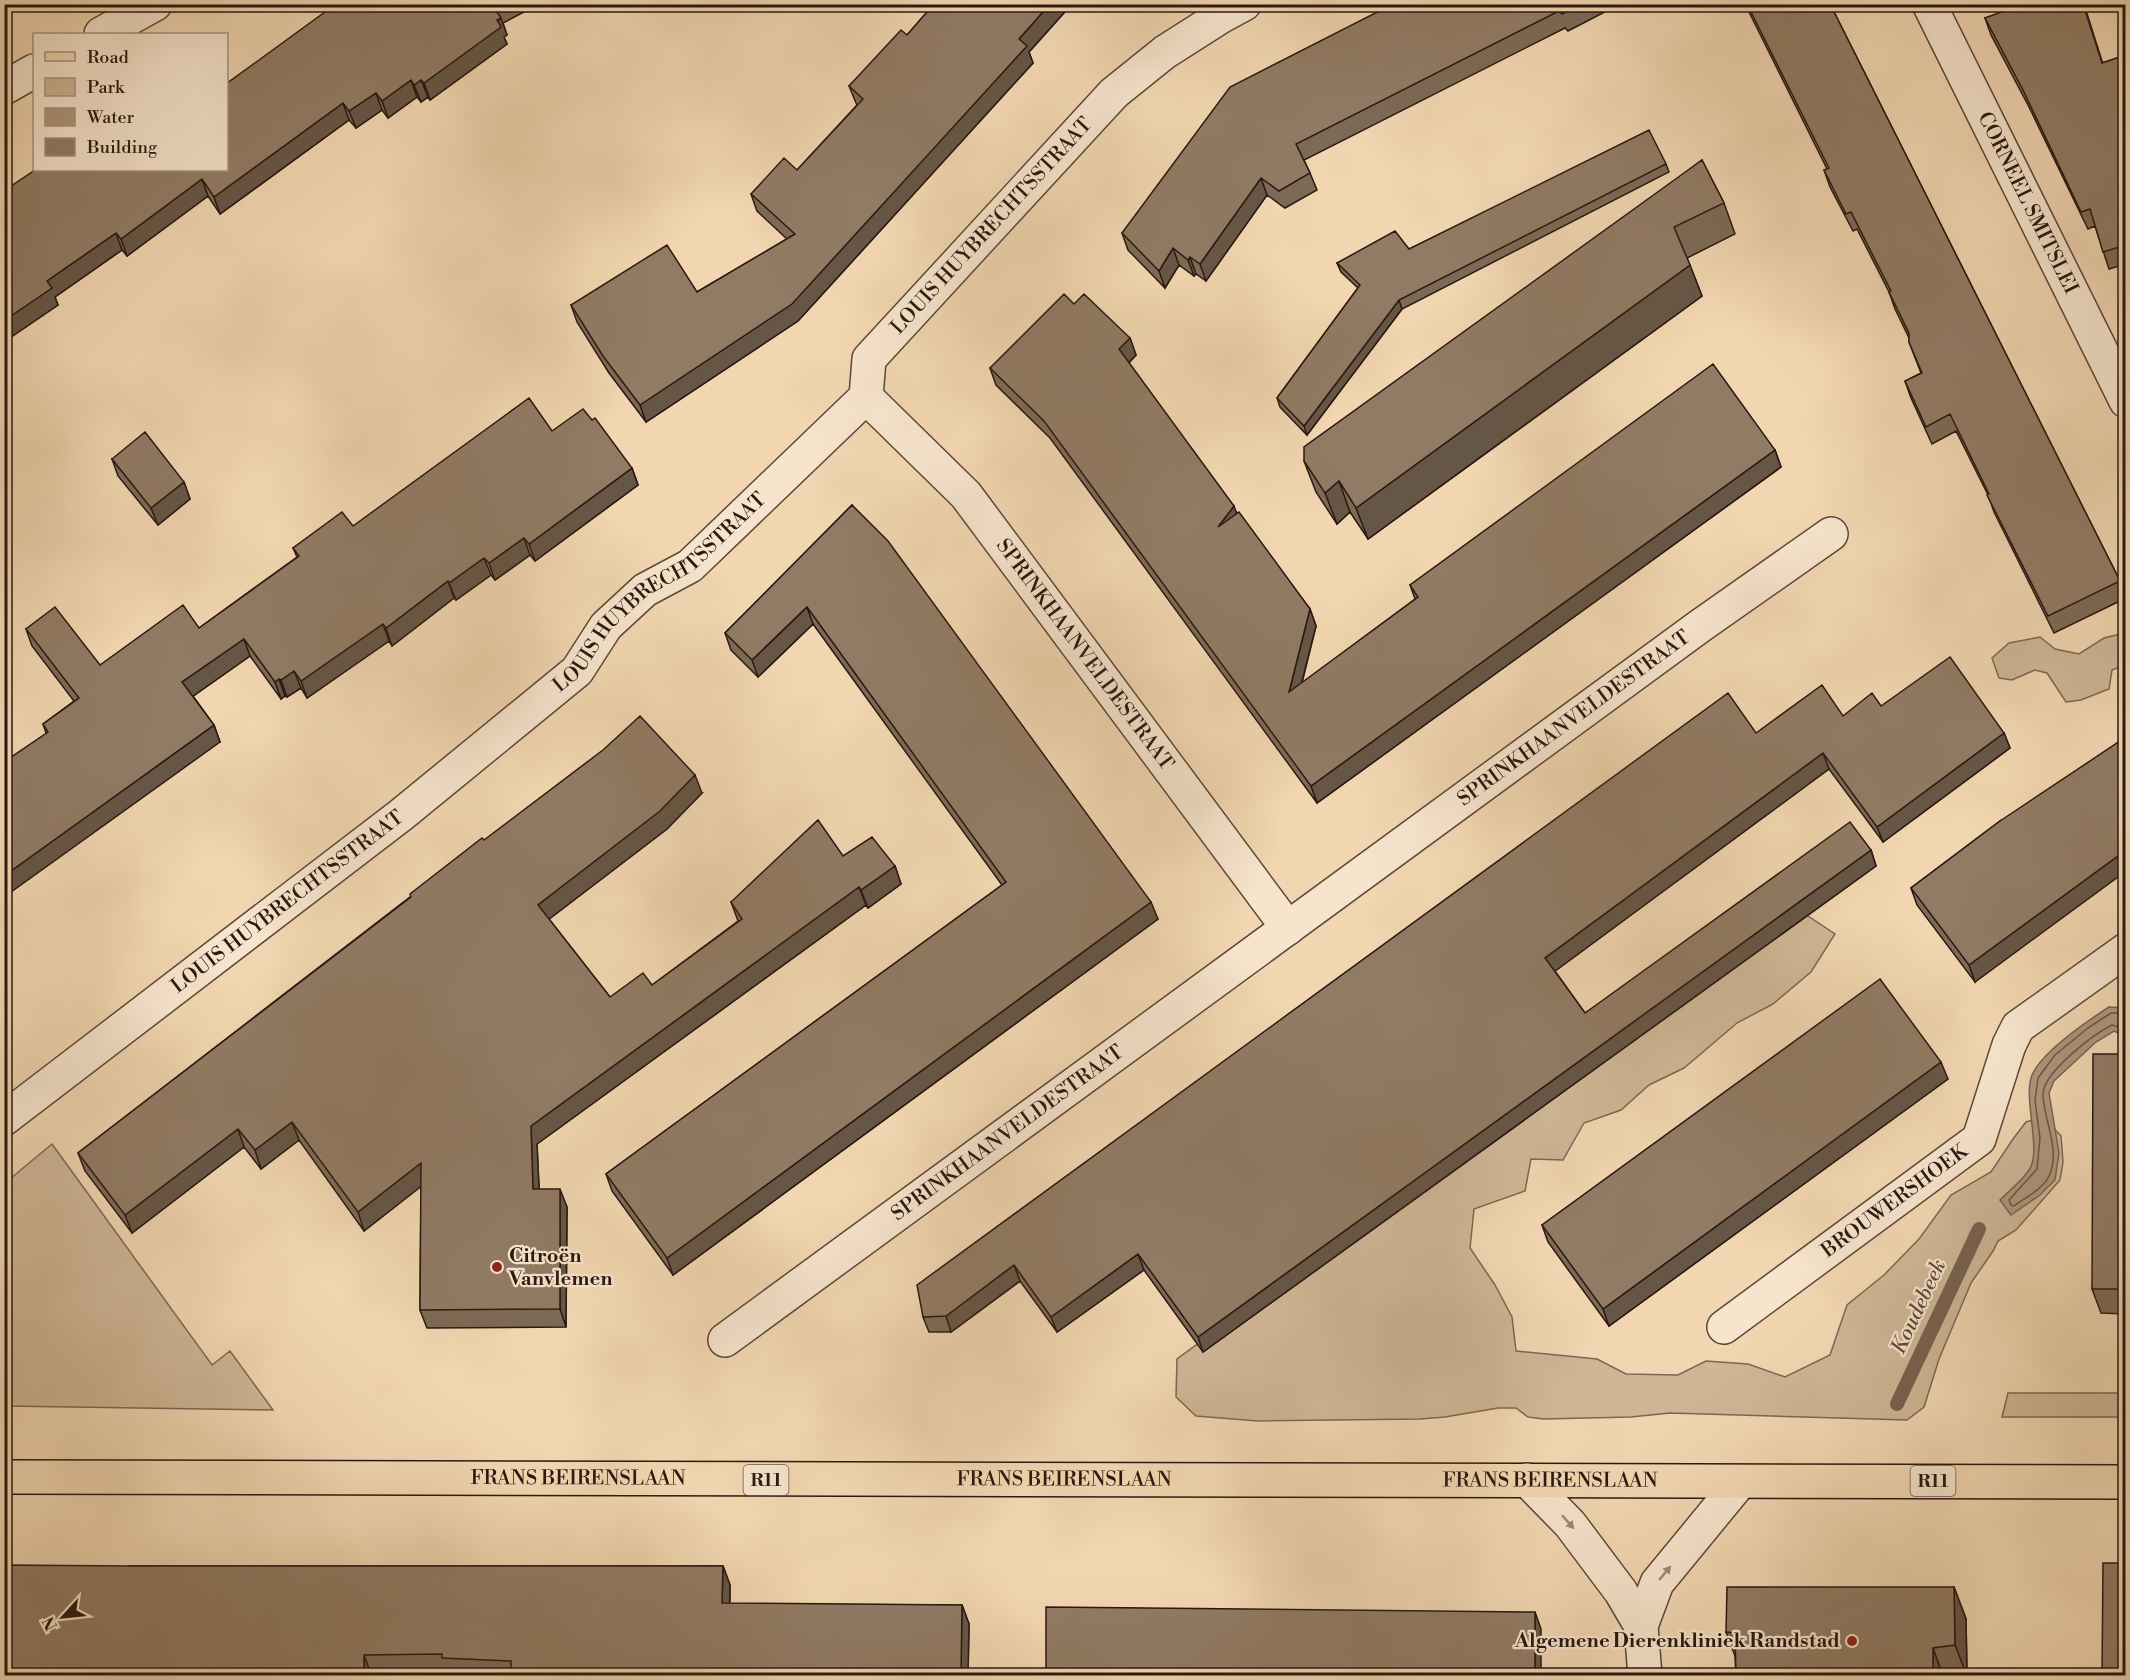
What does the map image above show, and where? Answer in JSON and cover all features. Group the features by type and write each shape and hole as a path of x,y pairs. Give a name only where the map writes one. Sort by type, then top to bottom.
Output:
{"main road":[{"name":"FRANS BEIRENSLAAN","path":"4,1477 2126,1482"}],"street":[{"name":"LOUIS HUYBRECHTSSTRAAT","path":"4,1119 401,815 577,671 606,626 645,590 690,566 866,397 869,359 1114,93 1165,52 1244,4"},
{"name":"CORNEEL SMITSLEI","path":"1929,4 2126,401"},
{"path":"103,33 145,7"},
{"path":"4,88 33,72"},
{"name":"SPRINKHAANVELDESTRAAT","path":"866,397 966,495 1288,928"},
{"name":"SPRINKHAANVELDESTRAAT","path":"725,1340 1700,626 1831,534"},
{"name":"BROUWERSHOEK","path":"1724,1327 1980,1138 2009,1045 2018,1027 2126,950"},
{"path":"1527,1480 1570,1524 1621,1592 1641,1626"},
{"path":"1645,1676 1641,1626 1657,1583 1740,1482"}],"green space":[{"path":"2125,633 2125,665 2112,670 2109,689 2081,700 2066,702 2047,673 2035,670 2012,680 1999,678 1992,658 2009,643 2040,637 2055,649 2079,654 2104,638"},
{"path":"1796,908 1835,934 1811,972 1773,1004 1737,1023 1684,1068 1649,1085 1621,1110 1584,1123 1563,1160 1531,1159 1525,1191 1474,1209 1470,1248 1495,1285 1512,1317 1516,1351 1597,1359 1626,1374 1678,1375 1706,1361 1748,1364 1785,1377 1830,1355 1847,1305 1884,1275 1919,1239 1951,1195 1991,1172 2026,1122 2037,1119 2047,1121 2061,1136 2063,1162 2060,1180 2016,1230 1998,1241 1971,1283 1939,1359 1924,1407 1907,1420 1670,1413 1631,1417 1543,1419 1528,1417 1516,1408 1498,1408 1420,1419 1258,1421 1196,1416 1176,1397 1177,1359"},
{"path":"52,1144 212,1365 230,1351 273,1410 5,1406 5,1183"},
{"path":"2008,1393 2125,1393 2125,1417 2002,1417"}],"water":[{"path":"2109,1007 2125,1008 2125,1036 2114,1031 2096,1042 2054,1081 2049,1093 2059,1153 2055,1180 2040,1195 2011,1215 2000,1200 2023,1178 2033,1162 2034,1140 2029,1088 2031,1078 2053,1048"}],"building":[{"path":"336,4 500,4 494,7 501,18 497,20 501,27 424,83 421,80 414,85 411,80 382,101 376,93 349,111 343,103 214,197 202,179 121,239 116,233 47,281 52,288 5,320 4,191 34,171 228,171 228,83"},
{"path":"934,4 1050,4 1019,39 1027,46 792,304 640,405 603,356 571,305 667,245 697,292 795,234 751,194 784,158 797,170 863,99 849,86 901,30 907,35"},
{"path":"1393,4 1581,4 1562,14 1559,11 1296,144 1310,173 1279,191 1261,178 1200,264 1190,257 1188,260 1173,248 1159,271 1122,233 1230,87"},
{"path":"1747,4 1830,4 2120,581 2048,616 1987,495 1989,494 1950,414 1926,427 1905,381 1922,373 1909,342 1909,333 1889,292 1891,291 1851,212 1846,214 1824,170 1829,168"},
{"path":"2023,4 2083,4 2102,63 2126,55 2126,245 2103,252 2090,209 2081,212 2023,90 1985,18"},
{"path":"1649,130 1666,164 1399,300 1304,426 1277,398 1360,285 1337,263 1395,231 1409,249"},
{"path":"1702,160 1724,203 1674,227 1690,265 1356,508 1339,481 1325,493 1304,461 1304,447"},
{"path":"1064,294 1074,304 1084,294 1130,338 1119,349 1234,506 1218,527 1239,512 1310,609 1289,692 1418,597 1410,585 1713,364 1775,450 1311,786 1044,421 990,368"},
{"path":"529,398 552,431 583,409 592,420 595,418 632,468 529,544 524,538 489,563 484,558 449,583 448,581 386,628 383,624 301,681 294,671 275,682 244,639 182,682 214,725 4,876 4,762 48,732 43,724 79,698 26,629 55,607 100,665 183,605 199,628 299,556 293,548 342,512 353,526"},
{"path":"145,432 184,482 151,508 112,459"},
{"path":"852,505 888,541 1151,902 667,1258 606,1174 1006,882 807,607 752,660 725,633"},
{"path":"1950,657 2004,733 1877,827 1823,753 1545,958 1585,1013 1850,822 1871,850 1198,1337 1138,1254 1051,1317 1014,1265 946,1316 923,1317 917,1285 1728,693 1756,733 1822,685 1843,716 1872,693 1881,706"},
{"path":"640,716 695,775 660,811 538,905 610,997 643,973 652,985 742,919 731,902 818,820 843,856 872,837 895,866 861,890 859,887 531,1126 533,1189 560,1189 560,1309 420,1310 421,1163 358,1212 292,1122 255,1150 238,1129 125,1215 78,1153 411,897 410,894 482,838 484,840 603,750"},
{"path":"2126,737 2126,850 1969,965 1911,888 2000,821"},
{"path":"1880,979 1941,1062 1603,1309 1542,1225"},
{"path":"2093,1054 2126,1054 2126,1289 2092,1289"},
{"path":"2103,1563 2126,1563 2126,1676 2102,1676"},
{"path":"4,1565 723,1566 722,1603 962,1605 961,1676 511,1674 511,1661 442,1658 442,1654 364,1655 364,1676 4,1676"},
{"name":"Algemene Dierenkliniek Randstad","path":"1727,1587 1954,1587 1955,1645 1933,1648 1933,1676 1736,1676 1735,1633 1726,1632"},
{"path":"1046,1607 1535,1612 1535,1676 1046,1676"}],"waterway":[{"name":"Koudebeek","path":"1897,1404 1979,1229"}],"place":[{"name":"Citroën Vanvlemen","path":"497,1267"},
{"name":"Algemene Dierenkliniek Randstad","path":"1852,1641"}]}
